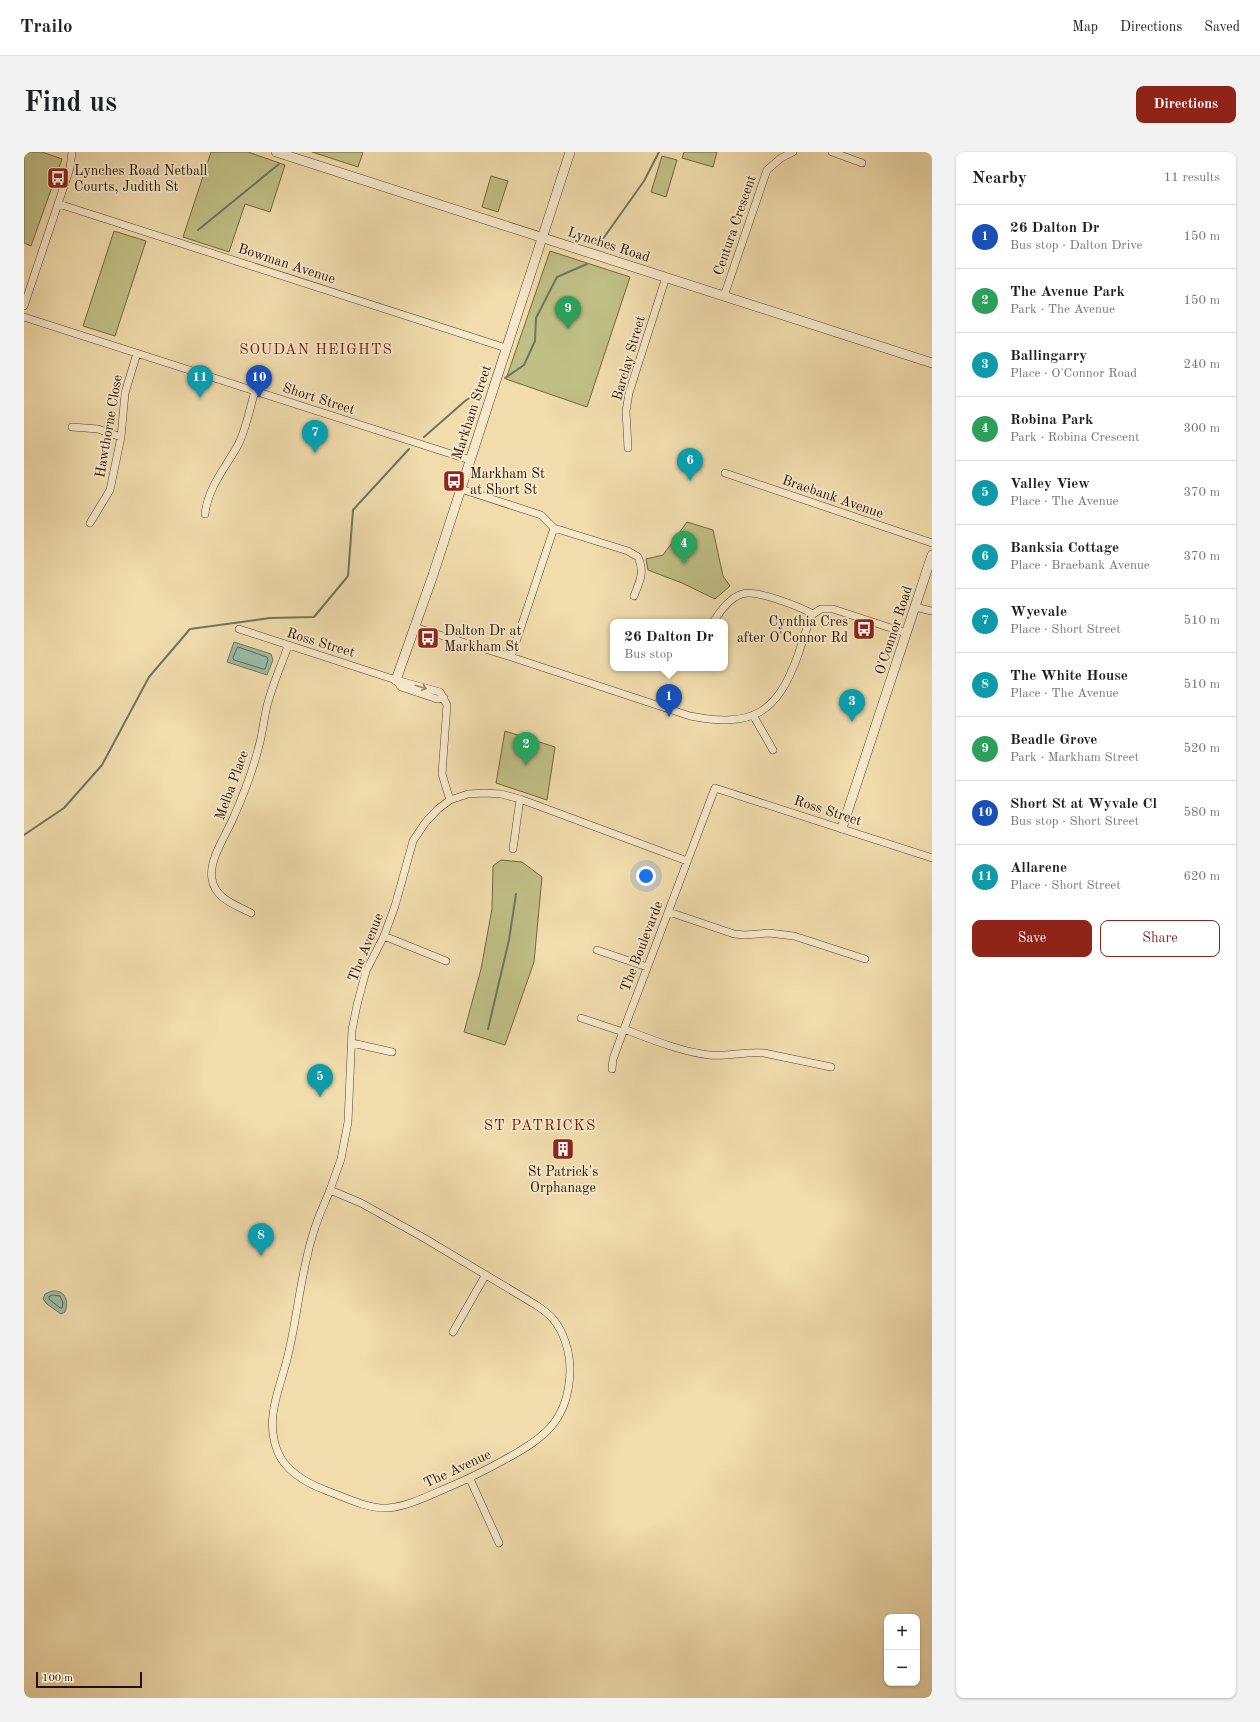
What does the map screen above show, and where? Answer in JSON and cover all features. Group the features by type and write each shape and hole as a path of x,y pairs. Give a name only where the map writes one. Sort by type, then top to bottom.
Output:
{"street":[{"path":"24,306 59,204 70,168 72,152"},
{"name":"Lynches Road","path":"276,152 932,364"},
{"name":"Markham Street","path":"396,680 433,574 570,152"},
{"name":"Centura Crescent","path":"724,296 767,170 781,158 792,152"},
{"path":"832,152 862,163"},
{"name":"Bowman Avenue","path":"59,204 506,348"},
{"name":"Barclay Street","path":"628,448 626,411 629,393 666,277"},
{"name":"Short Street","path":"24,317 470,460"},
{"name":"Hawthorne Close","path":"90,523 110,490 121,437 125,393 137,353"},
{"path":"206,514 206,502 219,475 239,443 255,391"},
{"path":"72,427 98,429 121,437"},
{"name":"Braebank Avenue","path":"726,473 932,543"},
{"path":"461,489 541,515 554,528 628,551 638,557 642,566 642,575 634,596"},
{"path":"511,657 554,528"},
{"name":"O'Connor Road","path":"842,828 932,555"},
{"path":"715,619 732,599 743,594 755,593 798,606 813,614"},
{"path":"915,607 932,612"},
{"path":"414,627 511,657 690,716 715,721 738,720 753,715 773,702 786,684 813,614 821,609 833,609 906,633"},
{"name":"Ross Street","path":"238,629 396,680 440,692 445,700 447,710 442,774 450,800"},
{"name":"Melba Place","path":"252,913 225,900 219,894 213,884 212,868 214,858 229,830 251,774 263,728 266,708 288,646"},
{"path":"753,715 773,750"},
{"name":"Ross Street","path":"715,788 932,858"},
{"name":"The Boulevarde","path":"612,1070 613,1060 623,1031 715,788"},
{"name":"The Avenue","path":"330,1190 361,1204 417,1234 536,1305 553,1318 564,1338 570,1360 570,1382 566,1401 557,1419 546,1433 529,1446 470,1478 407,1504 387,1508 371,1506 314,1486 289,1470 277,1451 272,1429 274,1403 289,1352 303,1274 313,1233 341,1159 348,1122 352,1043 357,1005 366,971 384,936 395,906 413,841 424,823 438,809 450,800 468,794 501,794 520,799 687,861"},
{"path":"513,849 520,799"},
{"path":"669,912 734,934 744,935 769,933 794,936 865,958"},
{"path":"384,936 446,961"},
{"path":"597,950 647,967"},
{"path":"581,1018 692,1052 718,1056 753,1052 764,1053 831,1066"},
{"path":"352,1043 392,1052"},
{"path":"453,1332 486,1276"},
{"path":"470,1478 499,1543"}],"shaded area":[{"path":"24,152 42,152 62,159 31,246 24,243"},
{"path":"211,152 248,152 285,165 270,212 245,204 229,252 183,237"},
{"path":"312,152 363,152 358,167"},
{"path":"684,152 717,152 713,167 682,158"},
{"path":"662,156 677,160 666,197 651,192"},
{"path":"491,176 508,181 498,212 482,207"},
{"path":"114,231 146,241 115,336 83,326"},
{"path":"550,251 630,277 587,407 506,379"},
{"path":"687,522 713,530 723,576 730,586 715,599 682,583 648,570 646,559 663,555"},
{"path":"505,731 555,747 547,800 496,783"},
{"path":"501,860 522,862 542,877 534,962 505,1045 464,1032 481,969 492,909 493,866"}],"water":[{"path":"234,642 271,654 273,660 267,675 227,662"},
{"path":"52,1291 60,1292 65,1297 66,1308 65,1312 61,1314 47,1304 43,1299 45,1294"}],"waterway":[{"path":"600,243 644,181 659,152"},
{"path":"198,230 279,164"},
{"path":"505,378 524,365 535,341 536,318 557,277 587,264"},
{"path":"424,437 465,401 483,389"},
{"path":"24,835 64,808 102,765 149,677 190,629 270,618 314,617 348,576 353,510 409,449"},
{"path":"488,1029 509,940 516,894"}],"place":[{"name":"Lynches Road Netball Courts, Judith St","path":"58,178"},
{"name":"Beadle Grove","path":"568,329"},
{"name":"Allarene","path":"200,398"},
{"name":"Short St at Wyvale Cl","path":"259,398"},
{"name":"Wyevale","path":"315,453"},
{"name":"Markham St at Short St","path":"454,481"},
{"name":"Banksia Cottage","path":"690,481"},
{"name":"Robina Park","path":"684,564"},
{"name":"Cynthia Cres after O'Connor Rd","path":"864,629"},
{"name":"Dalton Dr at Markham St","path":"428,638"},
{"name":"26 Dalton Dr","path":"669,717"},
{"name":"Ballingarry","path":"852,722"},
{"name":"The Avenue Park","path":"526,765"},
{"name":"Valley View","path":"320,1097"},
{"name":"St Patrick's Orphanage","path":"563,1149"},
{"name":"The White House","path":"261,1256"}],"district":[{"name":"SOUDAN HEIGHTS","path":"316,349"},
{"name":"ST PATRICKS","path":"540,1125"}]}
